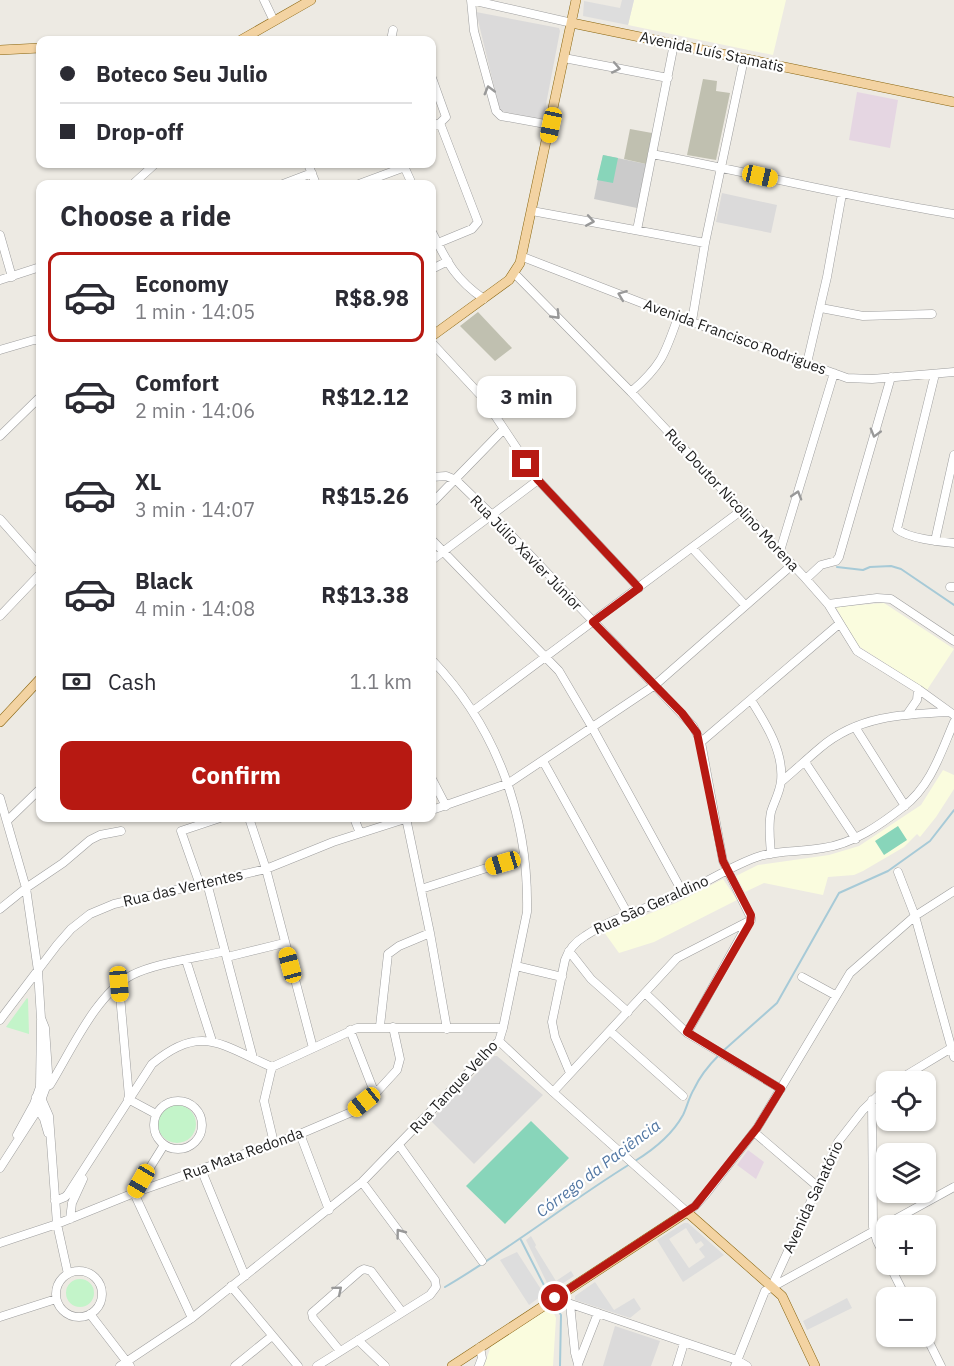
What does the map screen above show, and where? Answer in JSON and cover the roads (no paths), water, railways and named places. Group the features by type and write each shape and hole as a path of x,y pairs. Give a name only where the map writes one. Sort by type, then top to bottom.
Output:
{"main road":[{"path":"248,36 311,0"},
{"path":"436,333 514,274 523,257 576,0"},
{"name":"Avenida Luís Stamatis","path":"572,23 954,102"},
{"path":"0,50 36,48"},
{"path":"0,722 36,684"},
{"path":"452,1366 687,1212 782,1296 815,1366"}],"street":[{"path":"264,0 274,21"},
{"path":"471,0 474,31 496,111 501,116 551,125"},
{"name":"Avenida Luís Stamatis","path":"471,0 572,23"},
{"path":"392,36 393,30"},
{"path":"637,230 674,44"},
{"path":"564,58 668,78"},
{"path":"692,321 705,243 744,59"},
{"path":"436,88 446,114 445,120 436,125 478,222 472,230 438,243"},
{"path":"652,154 842,194 954,214"},
{"path":"137,180 151,168"},
{"path":"310,168 315,180"},
{"path":"368,180 397,168"},
{"path":"294,180 312,173"},
{"path":"807,363 842,194"},
{"path":"532,211 705,243"},
{"path":"0,235 12,277"},
{"path":"436,239 462,282 484,299"},
{"name":"Avenida Francisco Rodrigues","path":"523,257 678,316 857,380 954,372"},
{"path":"436,267 448,261"},
{"path":"0,280 36,268"},
{"name":"Rua Doutor Nicolino Morena","path":"514,274 632,392 806,579 828,604 853,646 951,713"},
{"path":"820,308 862,316 932,314"},
{"path":"632,392 657,368 678,316"},
{"path":"0,350 36,340"},
{"path":"436,348 484,399 538,480 639,588"},
{"path":"780,551 834,373"},
{"path":"935,374 897,527 902,533 934,541 954,543"},
{"path":"806,579 822,565 836,561 840,557 891,377"},
{"path":"0,436 36,402"},
{"path":"436,500 504,430"},
{"path":"934,541 954,455"},
{"path":"436,477 446,476 456,480"},
{"name":"Rua Júlio Xavier Júnior","path":"456,480 693,726 701,742 723,861 749,911 751,922"},
{"path":"436,557 538,480"},
{"path":"473,711 742,510"},
{"path":"0,519 36,560"},
{"path":"436,544 564,678 683,893"},
{"path":"692,548 745,605"},
{"path":"436,809 509,783 655,685 792,565"},
{"path":"0,616 36,578"},
{"path":"828,604 885,598 954,641"},
{"path":"701,742 839,624"},
{"name":"Rua Tanque Velho","path":"126,1364 192,1318 362,1182 499,1041 527,912 524,856 516,807 509,783 473,711 436,665"},
{"path":"908,713 917,700 918,689"},
{"path":"751,700 775,745 781,782 770,820 771,854"},
{"path":"781,782 832,739 855,727 875,719 908,713 951,713"},
{"name":"Rua São Geraldino","path":"569,951 587,934 683,893 750,860 771,854 824,848 856,839 905,806 930,775 954,722"},
{"path":"855,727 905,806"},
{"path":"543,761 629,916"},
{"path":"805,762 856,839"},
{"path":"436,787 446,806"},
{"path":"7,821 36,793"},
{"path":"0,798 26,888 38,971 41,1018 45,1028 43,1087 20,1139 0,1168"},
{"path":"208,822 181,831 203,884 226,954 253,1058"},
{"path":"250,822 266,869 312,1048"},
{"path":"356,822 360,833"},
{"name":"Rua das Vertentes","path":"0,1020 70,929 90,914 114,904 266,869 394,822"},
{"path":"408,822 447,1029"},
{"path":"0,909 63,863 90,840 100,835 121,831"},
{"path":"421,889 524,856"},
{"path":"898,872 915,916 954,1057"},
{"path":"499,1041 687,1212 705,1195 754,1132 844,980 855,967 915,916 954,891"},
{"path":"553,1092 677,958 751,922"},
{"path":"687,1032 751,922"},
{"path":"380,1026 388,954 399,946 430,933"},
{"path":"43,1087 50,1085 93,1012 119,984 130,976 143,970 186,960 284,943"},
{"path":"569,951 552,1029 570,1073"},
{"path":"569,951 591,979 628,1012"},
{"path":"186,960 213,1041"},
{"path":"516,966 562,977"},
{"path":"802,977 835,995"},
{"path":"119,984 129,1098"},
{"path":"645,993 687,1032 781,1089"},
{"path":"272,1067 350,1030 380,1026 447,1029 503,1028"},
{"name":"Rua Mata Redonda","path":"0,1243 300,1134 354,1111 394,1075 400,1065 393,1027"},
{"path":"350,1030 375,1094"},
{"path":"610,1031 683,1096"},
{"path":"70,1219 69,1200 92,1159 152,1064 165,1054 190,1041 213,1041 272,1067"},
{"path":"913,1071 953,1047"},
{"path":"44,1063 65,1056 72,1050"},
{"path":"272,1067 264,1101 274,1143"},
{"name":"Avenida Sanatório","path":"736,1363 762,1295 772,1286 778,1274 838,1142 876,1097"},
{"path":"129,1098 156,1114"},
{"path":"872,1100 874,1232 876,1236"},
{"path":"182,1101 190,1104 200,1115 201,1131 193,1144 179,1149 164,1145 153,1128 156,1114 167,1103 182,1101"},
{"path":"38,1102 50,1116 57,1224 68,1274"},
{"path":"754,1132 817,1186"},
{"path":"300,1134 329,1210"},
{"path":"164,1145 134,1193 192,1318"},
{"path":"399,1145 482,1261"},
{"path":"201,1169 245,1276"},
{"path":"317,1366 435,1291 435,1280 362,1182"},
{"path":"772,1286 954,1187"},
{"path":"55,1201 69,1200"},
{"path":"340,1351 313,1318 312,1313 360,1271 364,1269 371,1271 402,1312"},
{"path":"83,1271 97,1279 102,1294 101,1302 90,1314 76,1317 69,1315 63,1311 56,1299 58,1284 68,1274 83,1271"},
{"path":"778,1274 785,1280"},
{"path":"231,1286 298,1366"},
{"path":"554,1298 747,1366"},
{"path":"0,1317 56,1299"},
{"path":"570,1304 578,1365"},
{"path":"578,1365 598,1312"},
{"path":"90,1314 126,1364"},
{"path":"235,1366 272,1336"},
{"path":"358,1340 386,1366"},
{"path":"677,1366 684,1342"},
{"path":"479,1366 482,1358 480,1347"},
{"path":"931,1347 938,1365"}],"waterway":[{"path":"837,567 863,570 870,567 891,566 901,569 954,605"},
{"name":"Córrego da Paciência","path":"723,1051 777,1003 839,893 888,871 930,841 954,810"},
{"name":"Córrego da Paciência","path":"635,1161 655,1147 673,1129 683,1115 699,1080 719,1055"},
{"name":"Córrego da Paciência","path":"445,1287 630,1164"},
{"path":"521,1240 551,1299"},
{"path":"554,1304 561,1315 560,1366"}]}
